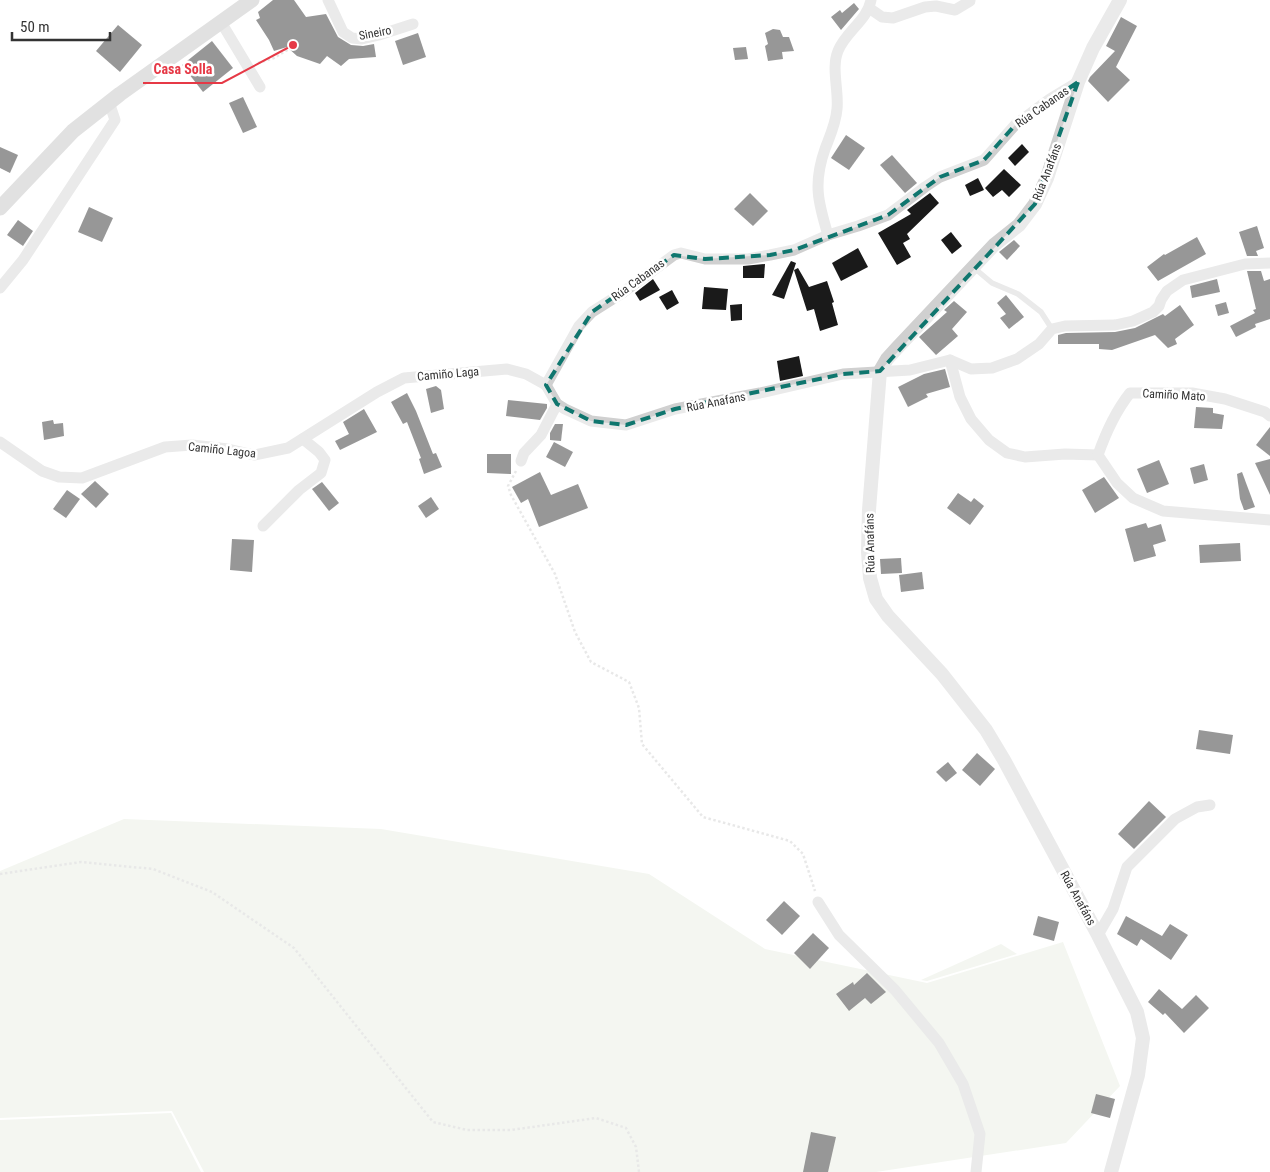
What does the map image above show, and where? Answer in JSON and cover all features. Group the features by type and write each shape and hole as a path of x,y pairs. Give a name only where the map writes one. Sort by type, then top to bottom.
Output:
{"main road":[{"path":"0,208 73,131 109,102 252,0"}],"street":[{"name":"Sineiro","path":"328,0 343,32 352,38 379,35 413,24"},
{"path":"828,236 818,202 819,169 838,109 837,52 843,41 865,16 870,4 882,17 893,18 925,7 936,6 955,10 970,2 970,0"},
{"name":"Rúa Anafáns","path":"1111,1172 1138,1075 1143,1038 1138,1012 1004,760 986,730 942,674 888,616 876,599 870,578 868,552 869,510 880,371 887,359 994,245 1019,224 1035,204 1047,178 1078,82 1093,48 1120,0"},
{"path":"221,22 260,87"},
{"name":"Rúa Cabanas","path":"546,385 579,326 592,312 622,293 674,255 681,253 705,259 748,259 794,250 888,215 940,177 984,160 1016,124 1050,99 1078,82"},
{"path":"0,288 23,260 115,120 109,102"},
{"path":"950,360 971,369 992,368 1025,354 1039,344 1052,329 1066,326 1115,325 1134,321 1153,312 1159,306 1167,291 1183,280 1246,264 1270,263"},
{"path":"950,360 960,397 971,419 989,440 1007,453 1025,457 1065,454 1098,455 1117,483 1133,498 1163,511 1270,520"},
{"name":"Rúa Anafans","path":"557,404 591,421 626,425 675,409 760,394 843,374 910,370 950,360"},
{"name":"Camiño Laga","path":"303,439 377,392 404,378 507,369 526,374 546,385"},
{"path":"521,461 524,454 542,435 557,404 546,385"},
{"name":"Camiño Mato","path":"1098,455 1108,428 1130,393 1192,393 1225,399 1265,412 1270,416"},
{"path":"263,526 299,490 321,473 325,460 320,452 303,439"},
{"name":"Camiño Lagoa","path":"0,442 42,470 59,477 82,478 165,447 192,445 228,449 254,456 288,448 303,439"},
{"path":"1098,935 1113,909 1127,867 1174,819 1197,807 1210,805"},
{"path":"818,902 840,935 895,990 939,1043 963,1084 980,1134 976,1172"}],"lane":[{"path":"974,267 992,283 1018,294 1041,312 1052,329"}],"path":[{"path":"248,66 274,58 289,49"},
{"path":"521,461 508,486 511,496 555,574 575,632 591,662 629,682 640,708 642,744 703,817 790,840 803,854 818,902"},
{"path":"0,874 81,862 153,869 212,892 294,948 433,1122 467,1130 511,1130 596,1118 626,1128 636,1147 639,1172"}],"highlighted area":[{"path":"1078,82 1035,204 880,371 843,374 675,409 626,425 591,421 565,409 557,404 546,385 592,312 674,255 705,259 770,255 794,250 888,215 940,177 984,160 1016,124"}],"shaded area":[{"path":"124,819 381,829 649,874 765,949 927,983 1063,942 1120,1086 1066,1143 876,1172 204,1172 172,1111 0,1118 0,871"},
{"path":"1001,944 1017,954 927,981 921,980"},
{"path":"171,1113 201,1172 0,1172 0,1120"}],"building":[{"path":"273,0 294,0 306,17 326,14 338,37 351,45 363,46 374,44 376,57 349,59 341,66 327,56 320,64 297,56 287,47 274,51 256,20 260,18 258,12"},
{"path":"854,3 859,9 841,30 831,17 840,10 842,13"},
{"path":"1121,17 1137,26 1116,67 1130,80 1108,102 1088,81 1115,51 1106,46"},
{"path":"118,25 142,45 120,72 96,51"},
{"path":"773,29 780,30 783,37 789,37 794,51 782,52 783,59 768,61 765,46 768,44 765,33"},
{"path":"418,33 426,57 403,65 395,41"},
{"path":"212,41 233,68 203,92 182,65"},
{"path":"746,47 748,59 735,60 733,48"},
{"path":"243,97 257,127 243,133 229,103"},
{"path":"846,135 865,148 849,170 831,158"},
{"path":"1022,144 1029,152 1015,166 1008,158"},
{"path":"0,147 18,155 10,173 0,168"},
{"path":"892,155 917,183 905,193 880,165"},
{"path":"1004,169 1021,185 1009,197 1002,190 993,197 985,188"},
{"path":"978,178 984,190 970,196 965,185"},
{"path":"750,193 768,211 753,226 734,209"},
{"path":"930,193 939,203 907,234 910,239 903,243 911,257 897,265 878,233 911,214 907,210"},
{"path":"89,207 113,218 102,242 78,232"},
{"path":"18,220 33,231 23,246 7,235"},
{"path":"1257,226 1264,248 1256,251 1258,256 1247,256 1239,232"},
{"path":"951,232 962,246 952,254 941,240"},
{"path":"1197,237 1206,254 1158,281 1147,267 1164,254"},
{"path":"1014,240 1020,246 1007,260 999,252"},
{"path":"858,248 868,267 841,281 832,263"},
{"path":"791,261 796,263 784,299 772,295"},
{"path":"765,264 764,278 743,278 743,266"},
{"path":"798,268 809,287 827,281 834,302 832,303 838,325 820,331 814,309 807,311 794,270"},
{"path":"1247,271 1261,271 1264,281 1270,279 1270,319 1255,324 1256,327 1236,337 1230,326 1255,313 1253,310 1256,309"},
{"path":"653,279 660,290 640,301 635,293"},
{"path":"1217,279 1220,292 1192,298 1190,286"},
{"path":"704,287 728,289 726,310 702,309"},
{"path":"672,290 679,303 667,310 659,297"},
{"path":"1006,295 1024,317 1009,329 1000,318 1006,314 997,303"},
{"path":"954,301 967,312 952,329 958,336 936,355 919,337 947,312 944,310"},
{"path":"1226,302 1229,313 1218,316 1215,305"},
{"path":"742,304 742,320 731,321 730,305"},
{"path":"1180,305 1194,325 1175,339 1177,344 1168,348 1155,335 1112,350 1099,349 1099,344 1058,344 1058,335 1066,333 1115,332 1135,328 1163,314 1165,316"},
{"path":"799,356 803,376 780,381 777,361"},
{"path":"945,369 950,387 926,394 928,397 908,407 898,387 924,374"},
{"path":"436,386 441,390 444,409 431,413 426,389"},
{"path":"407,393 433,454 436,453 442,467 424,474 419,459 421,458 407,422 403,424 391,402"},
{"path":"508,400 547,404 547,408 540,420 506,416"},
{"path":"1196,407 1213,408 1213,413 1224,415 1222,429 1194,428"},
{"path":"364,409 377,432 340,450 335,441 349,434 343,422"},
{"path":"53,420 54,424 63,423 64,436 44,440 42,422"},
{"path":"555,424 563,424 561,441 550,440 550,433"},
{"path":"1270,427 1270,456 1256,445"},
{"path":"554,442 573,452 565,467 546,457"},
{"path":"487,454 511,454 511,474 487,473"},
{"path":"1270,459 1270,495 1255,463"},
{"path":"1159,460 1169,484 1147,493 1137,469"},
{"path":"1204,464 1208,480 1194,484 1190,468"},
{"path":"540,472 551,495 578,484 588,508 539,527 528,499 521,503 512,487"},
{"path":"1242,472 1255,507 1246,510 1244,510 1240,499 1237,474"},
{"path":"1104,477 1119,498 1095,513 1082,490"},
{"path":"95,481 109,494 96,508 81,494"},
{"path":"322,482 339,503 329,511 312,489"},
{"path":"67,490 80,499 66,518 53,509"},
{"path":"958,493 971,502 974,498 984,506 970,525 947,508"},
{"path":"431,497 439,509 426,518 418,506"},
{"path":"1146,523 1148,528 1161,524 1166,541 1153,545 1156,556 1134,562 1125,529"},
{"path":"232,539 254,540 252,572 230,570"},
{"path":"1240,543 1241,561 1200,563 1199,545"},
{"path":"901,558 902,573 881,574 880,559"},
{"path":"922,572 924,589 901,592 899,575"},
{"path":"1199,730 1233,735 1230,754 1196,749"},
{"path":"977,753 995,769 980,786 962,770"},
{"path":"948,762 957,773 946,782 936,772"},
{"path":"1149,801 1166,817 1134,849 1118,834"},
{"path":"784,901 800,916 782,935 766,920"},
{"path":"1038,916 1059,922 1054,941 1033,935"},
{"path":"1126,916 1162,936 1170,924 1188,935 1171,960 1141,939 1137,946 1117,934"},
{"path":"813,933 829,948 810,969 794,953"},
{"path":"867,973 886,992 871,1004 865,998 849,1011 836,994 853,982 854,985"},
{"path":"1159,989 1182,1009 1196,995 1209,1008 1184,1033 1165,1013 1163,1015 1148,1002"},
{"path":"1096,1094 1115,1099 1110,1118 1091,1113"},
{"path":"811,1132 836,1137 828,1172 803,1172"}],"place":[{"name":"Casa Solla","path":"293,45"}]}
